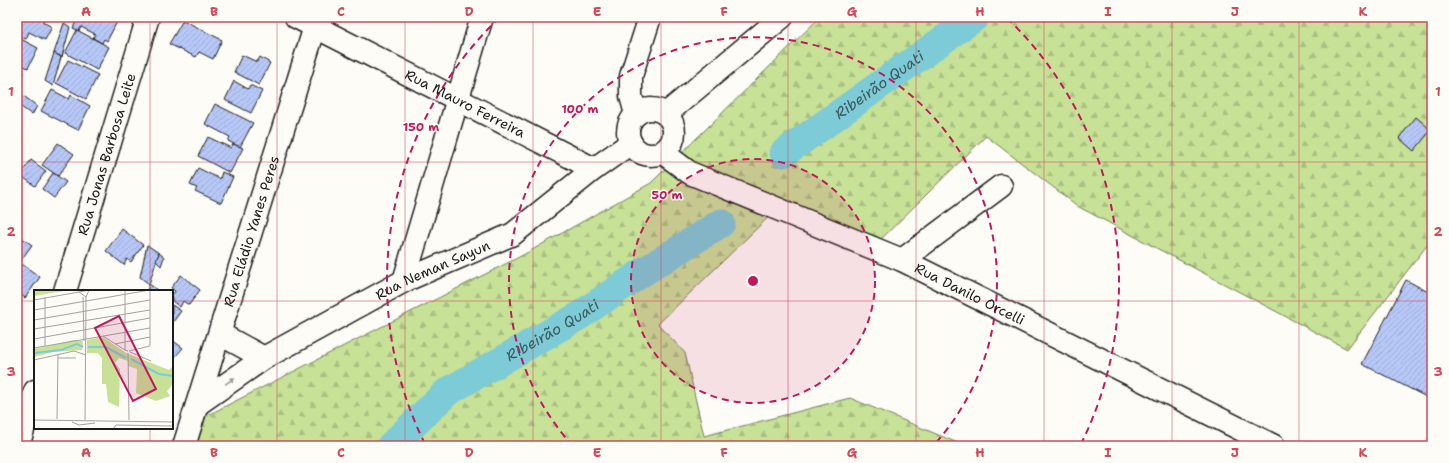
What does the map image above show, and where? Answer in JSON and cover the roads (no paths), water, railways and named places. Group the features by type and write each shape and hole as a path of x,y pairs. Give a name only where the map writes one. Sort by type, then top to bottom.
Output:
{"street":[{"name":"Rua Jonas Barbosa Leite","path":"65,290 148,17"},
{"name":"Rua Mauro Ferreira","path":"296,17 317,22 456,100 594,169"},
{"path":"404,281 456,100 482,17"},
{"path":"636,114 631,96 631,76 650,17"},
{"path":"666,114 782,17"},
{"name":"Rua Eládio Yanes Peres","path":"184,446 317,22"},
{"path":"645,109 652,109 666,114 673,126 674,134 672,140 662,152 648,154 641,152 631,143 628,129 630,123 636,114 645,109"},
{"path":"594,169 631,143"},
{"name":"Rua Danilo Orcelli","path":"662,152 690,173 902,260 1274,446"},
{"name":"Rua Neman Sayun","path":"198,404 264,358 404,281 513,234 594,169"},
{"path":"902,260 1001,186"},
{"path":"220,334 264,358"},
{"path":"18,446 34,394"}],"waterway":[{"name":"Ribeirão Quati","path":"784,153 975,17"},
{"name":"Ribeirão Quati","path":"391,446 447,392 579,316 640,274 721,223"}]}
